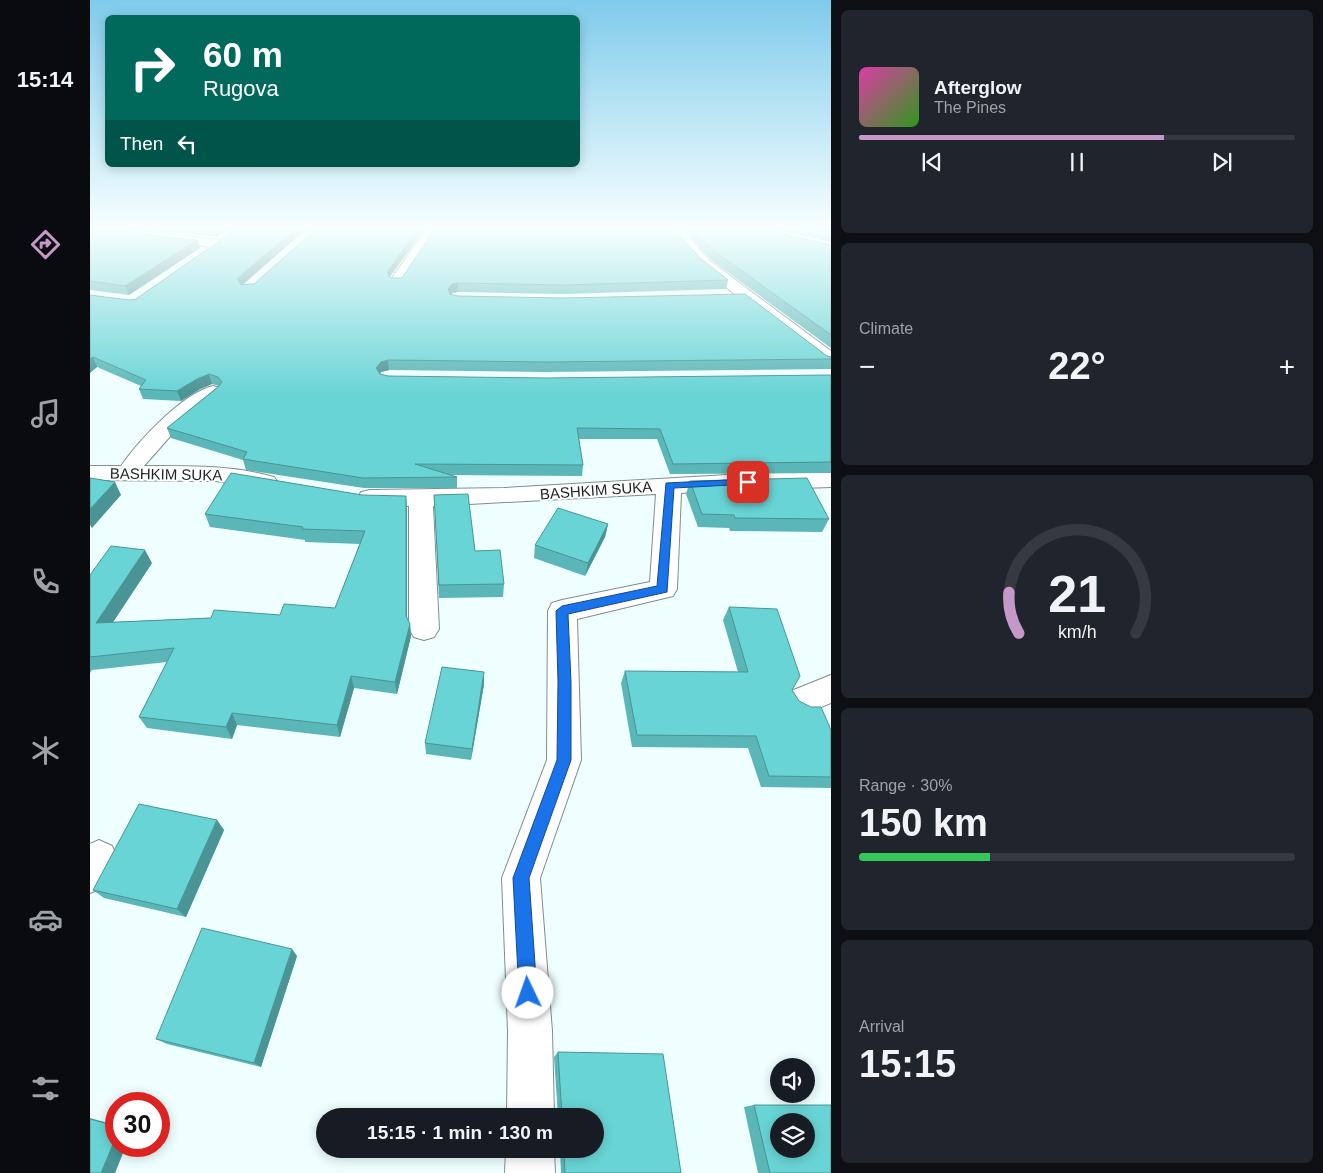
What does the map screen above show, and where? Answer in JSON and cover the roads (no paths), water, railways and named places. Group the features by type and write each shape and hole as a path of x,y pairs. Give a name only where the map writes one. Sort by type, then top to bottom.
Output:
{"street":[{"path":"732,285 830,360"},
{"path":"717,297 746,296"},
{"path":"128,473 157,434 181,414 213,392"},
{"name":"BASHKIM SUKA","path":"90,473 216,474 290,486"},
{"name":"BASHKIM SUKA","path":"346,495 421,499 546,494 669,485 830,480"},
{"path":"530,1108 530,1031 521,878 564,760 562,611 663,589 669,485"},
{"path":"421,499 424,630"},
{"path":"802,701 830,688"},
{"path":"530,1158 530,1173"}]}
